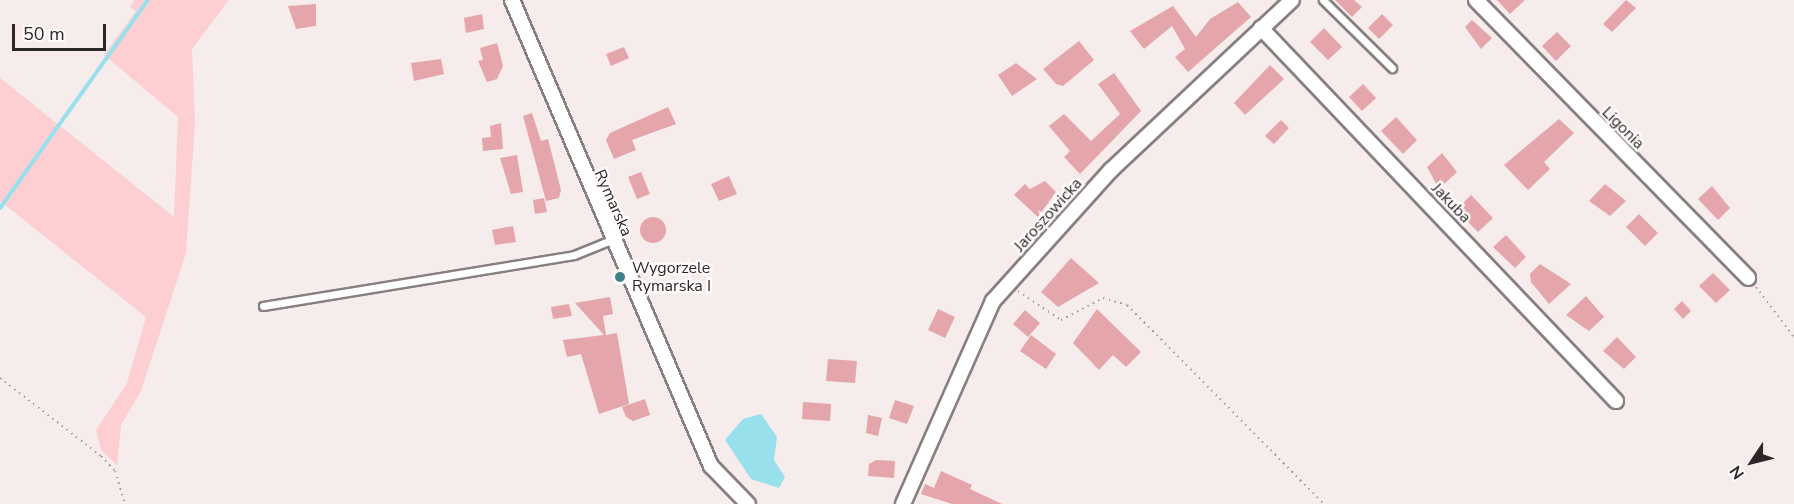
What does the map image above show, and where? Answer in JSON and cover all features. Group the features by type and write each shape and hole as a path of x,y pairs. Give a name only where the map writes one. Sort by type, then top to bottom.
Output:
{"street":[{"name":"Rymarska","path":"512,0 611,240 711,466 748,504"},
{"name":"Jaroszowicka","path":"898,504 993,301 1111,170 1292,0"},
{"name":"Ligonia","path":"1476,0 1748,278"},
{"name":"Jakuba","path":"1261,28 1617,401"}],"lane":[{"path":"1323,0 1392,68"},
{"path":"263,306 574,255 611,240"}],"path":[{"path":"1748,278 1794,337"},
{"path":"1008,284 1062,320 1103,298 1127,305 1324,504"},
{"path":"0,378 101,456 115,471 125,504"}],"shaded area":[{"path":"134,0 229,0 192,49 195,122 186,253 141,391 121,425 117,465 101,450 96,430 127,383 146,317 0,201 0,78 174,217 178,117 104,55 136,11 130,7"}],"water":[{"path":"761,414 777,437 774,460 785,477 779,488 751,479 725,440 743,419"}],"building":[{"path":"1335,0 1354,0 1362,7 1352,17"},
{"path":"1497,0 1525,0 1510,14"},
{"path":"1626,0 1636,8 1612,32 1603,24"},
{"path":"1238,2 1251,17 1188,72 1175,57 1185,49 1172,26 1144,49 1130,31 1173,6 1196,37 1210,19"},
{"path":"316,4 316,26 296,29 288,6"},
{"path":"482,14 484,29 466,33 464,18"},
{"path":"1382,14 1393,25 1379,39 1368,28"},
{"path":"1472,20 1492,38 1481,49 1465,27"},
{"path":"1324,28 1342,47 1328,60 1310,42"},
{"path":"1557,32 1571,46 1556,61 1542,46"},
{"path":"1079,41 1094,60 1063,86 1056,84 1043,69"},
{"path":"497,43 503,66 497,79 487,82 478,61 483,60 480,48"},
{"path":"624,47 629,58 611,66 606,54"},
{"path":"441,59 444,74 414,81 411,63"},
{"path":"1016,63 1037,79 1012,96 998,75"},
{"path":"1270,65 1284,79 1245,115 1234,103"},
{"path":"1114,73 1141,111 1080,174 1064,157 1070,151 1049,126 1064,114 1091,141 1120,114 1098,84"},
{"path":"1363,84 1376,98 1362,111 1349,97"},
{"path":"668,107 676,124 632,140 636,150 614,159 606,140 610,133"},
{"path":"532,113 541,141 548,139 561,190 559,198 546,201 523,116"},
{"path":"1396,117 1417,140 1403,154 1381,131"},
{"path":"1559,119 1574,133 1544,162 1550,169 1528,190 1504,165"},
{"path":"1281,120 1289,128 1274,144 1265,136"},
{"path":"501,123 503,149 483,151 482,138 491,137 490,126"},
{"path":"1442,153 1457,172 1439,189 1427,167"},
{"path":"517,155 523,192 511,194 500,158"},
{"path":"641,172 650,194 637,199 628,177"},
{"path":"729,176 737,194 719,201 711,184"},
{"path":"1045,181 1056,192 1038,217 1014,195 1025,184 1030,189"},
{"path":"1605,184 1626,201 1610,216 1589,201"},
{"path":"1712,186 1730,208 1718,220 1698,199"},
{"path":"1471,195 1493,218 1478,232 1456,210"},
{"path":"544,198 547,212 535,214 533,200"},
{"path":"1639,214 1658,233 1645,246 1626,227"},
{"path":"653,217 662,221 666,230 662,239 653,243 644,239 640,230 644,221"},
{"path":"513,226 516,242 495,245 492,230"},
{"path":"1506,235 1526,257 1515,268 1493,247"},
{"path":"1071,258 1099,283 1058,307 1041,292"},
{"path":"1540,264 1571,284 1549,304 1531,282 1530,274"},
{"path":"1713,273 1730,290 1716,303 1699,286"},
{"path":"1586,296 1604,317 1589,331 1566,315"},
{"path":"610,297 613,314 603,316 606,335 617,333 629,404 599,414 581,354 567,357 563,340 604,335 575,303"},
{"path":"1682,301 1691,311 1683,319 1674,309"},
{"path":"569,304 572,316 553,319 551,307"},
{"path":"938,309 955,317 945,338 928,330"},
{"path":"1097,309 1141,352 1126,367 1113,355 1099,370 1073,343"},
{"path":"1025,310 1040,323 1028,337 1013,324"},
{"path":"1031,335 1056,354 1046,369 1020,351"},
{"path":"1617,337 1636,357 1624,369 1603,351"},
{"path":"828,359 857,361 855,383 826,381"},
{"path":"645,399 650,415 633,421 626,417 622,407"},
{"path":"895,400 914,406 907,424 889,418"},
{"path":"803,402 831,404 830,421 802,419"},
{"path":"868,415 882,418 878,436 866,433"},
{"path":"876,460 895,461 894,478 868,476 869,464"},
{"path":"941,471 972,485 970,489 1002,504 952,504 921,494 925,484 934,488"}],"waterway":[{"path":"0,208 148,0"}],"place":[{"name":"Wygorzele Rymarska I","path":"620,277"}]}
